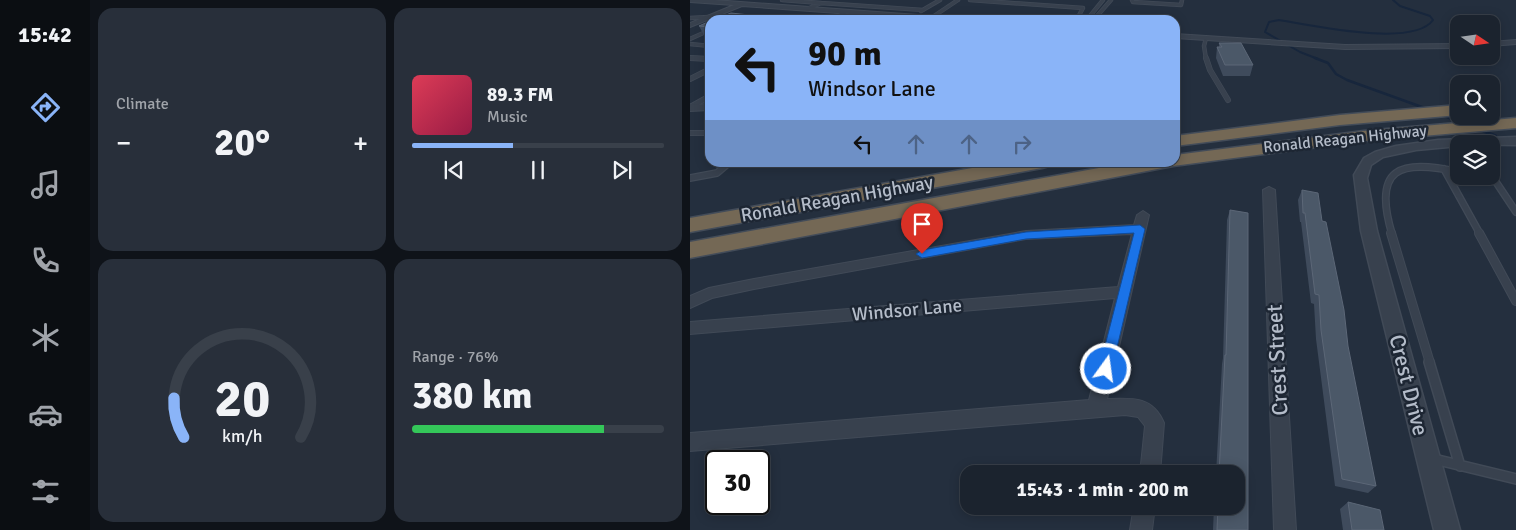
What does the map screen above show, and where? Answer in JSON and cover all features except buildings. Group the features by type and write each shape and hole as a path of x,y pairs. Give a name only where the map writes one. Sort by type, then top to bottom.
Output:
{"highway":[{"name":"Ronald Reagan Highway","path":"1180,140 1278,126 1450,111"},
{"name":"Ronald Reagan Highway","path":"1180,160 1364,136 1516,123"},
{"name":"Ronald Reagan Highway","path":"690,225 1014,167"},
{"name":"Ronald Reagan Highway","path":"690,250 1139,167"},
{"path":"690,219 767,211"},
{"path":"690,255 875,215"}],"street":[{"path":"690,0 895,15"},
{"path":"714,15 742,4"},
{"path":"690,25 705,19"},
{"path":"1180,36 1372,48 1450,46"},
{"path":"1500,43 1516,42"},
{"path":"690,108 705,108"},
{"path":"1372,239 1360,184 1361,174 1369,160 1378,154 1406,148 1516,141"},
{"name":"Crest Street","path":"1269,190 1286,530"},
{"path":"690,302 709,293 727,289 1026,235 1142,222 1096,408"},
{"name":"Crest Drive","path":"1372,239 1447,530"},
{"name":"Windsor Lane","path":"690,328 1124,292"},
{"path":"690,442 1125,407 1143,409 1155,424 1151,465"},
{"path":"1141,530 1144,515"}],"lane":[{"path":"782,0 923,10"},
{"path":"913,15 940,0"},
{"path":"936,15 958,0"},
{"path":"970,0 1083,8 1079,15"},
{"path":"1090,15 1104,0"},
{"path":"1098,15 1111,0"},
{"path":"1132,0 1133,2 1181,6 1182,0"},
{"path":"807,9 821,3"},
{"path":"840,15 846,12"},
{"path":"690,18 705,17"},
{"path":"690,39 705,32"},
{"path":"1206,38 1204,43 1205,60 1228,100"},
{"path":"690,44 705,46"},
{"path":"690,58 705,60"},
{"path":"690,79 705,72"},
{"path":"690,108 705,99"},
{"path":"690,133 705,133"},
{"path":"690,178 716,173 724,167"},
{"path":"1450,170 1401,167 1394,173 1387,195 1388,222 1460,466"},
{"path":"1444,169 1516,301"},
{"path":"1498,185 1516,212"},
{"path":"1428,458 1516,479"}],"waterway":[{"path":"1318,59 1300,52 1265,32 1269,22 1279,20 1337,30 1384,34 1405,33 1422,28 1433,20 1430,16 1400,6 1393,0"},
{"path":"1315,58 1328,63 1336,74 1347,80 1430,110"},
{"path":"1442,115 1450,118"},
{"path":"1477,129 1493,135"}],"route":[{"path":"922,254 1026,235 1140,229 1106,369"}]}
